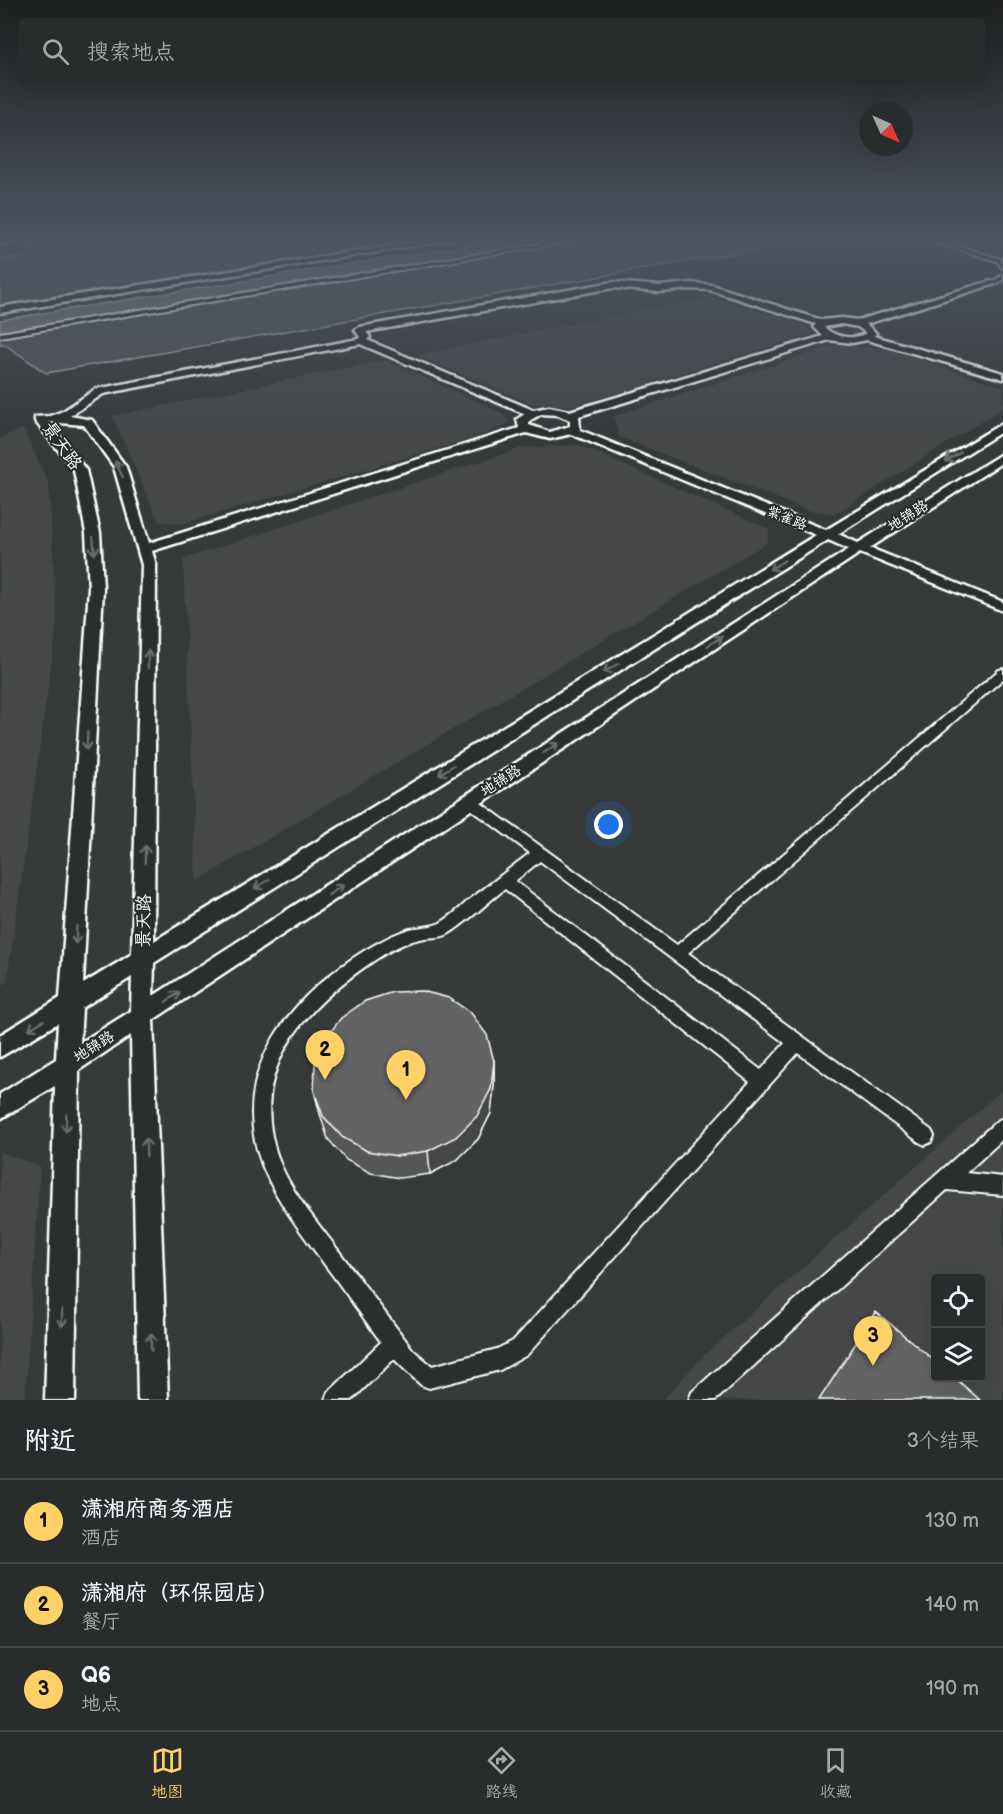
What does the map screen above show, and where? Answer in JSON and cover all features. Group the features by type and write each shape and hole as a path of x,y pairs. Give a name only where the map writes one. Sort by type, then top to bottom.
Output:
{"street":[{"path":"0,310 36,304"},
{"path":"0,335 186,304"},
{"path":"361,341 365,337 360,330 504,304"},
{"path":"763,304 821,323 832,321 859,323 922,304"},
{"path":"821,323 819,327 829,337"},
{"path":"859,323 868,328 871,333 868,337"},
{"path":"570,415 829,337 858,339 868,337 1003,376"},
{"path":"39,419 67,413 100,391 361,341 532,413 555,411 570,415 577,422 571,430 549,435 523,426 523,419 532,413"},
{"name":"景天路","path":"39,419 73,419 88,422 120,467 149,565 142,1018 153,1400"},
{"name":"景天路","path":"39,419 80,470 93,533 95,563 68,1064 60,1400"},
{"name":"地锦路","path":"0,1047 1003,426"},
{"path":"145,549 527,429"},
{"name":"紫雀路","path":"571,430 1003,607"},
{"name":"地锦路","path":"0,1108 142,1018 469,801 859,547 1003,457"},
{"path":"677,954 1003,673"},
{"path":"469,801 925,1136"},
{"path":"540,854 442,930 426,930 398,938 315,996 295,1016 274,1048 263,1082 260,1117 271,1162 285,1190 394,1343 429,1377 500,1359 520,1348 797,1042"},
{"path":"504,880 762,1081"},
{"path":"700,1400 1003,1127"},
{"path":"944,1180 1003,1186"},
{"path":"337,1400 394,1343"}],"shaded area":[{"path":"98,304 180,304 0,334 0,320"},
{"path":"193,304 440,304 46,373 4,344 0,344 0,336"},
{"path":"673,304 735,304 803,324 813,333 575,406 532,404 416,355"},
{"path":"836,345 885,348 1003,387 1003,408 835,514 807,510 619,437 614,416"},
{"path":"385,360 501,412 509,422 487,434 182,524 159,522 112,416"},
{"path":"23,428 49,484 57,623 7,982 0,987 0,438"},
{"path":"579,445 769,529 767,543 197,881 183,559 521,448"},
{"path":"1003,1089 1003,1400 663,1400 701,1358"},
{"path":"0,1152 40,1166 25,1400 0,1400"}],"building":[{"path":"422,991 449,998 471,1013 487,1035 494,1061 491,1089 477,1116 456,1137 428,1151 397,1156 367,1151 342,1137 323,1116 314,1091 315,1064 325,1039 341,1018 365,1001 393,992"},
{"path":"876,1312 931,1358 931,1382 960,1382 980,1400 819,1400"}],"place":[{"name":"潇湘府（环保园店）","path":"325,1080"},
{"name":"潇湘府商务酒店","path":"406,1100"},
{"name":"Q6","path":"873,1366"}]}
